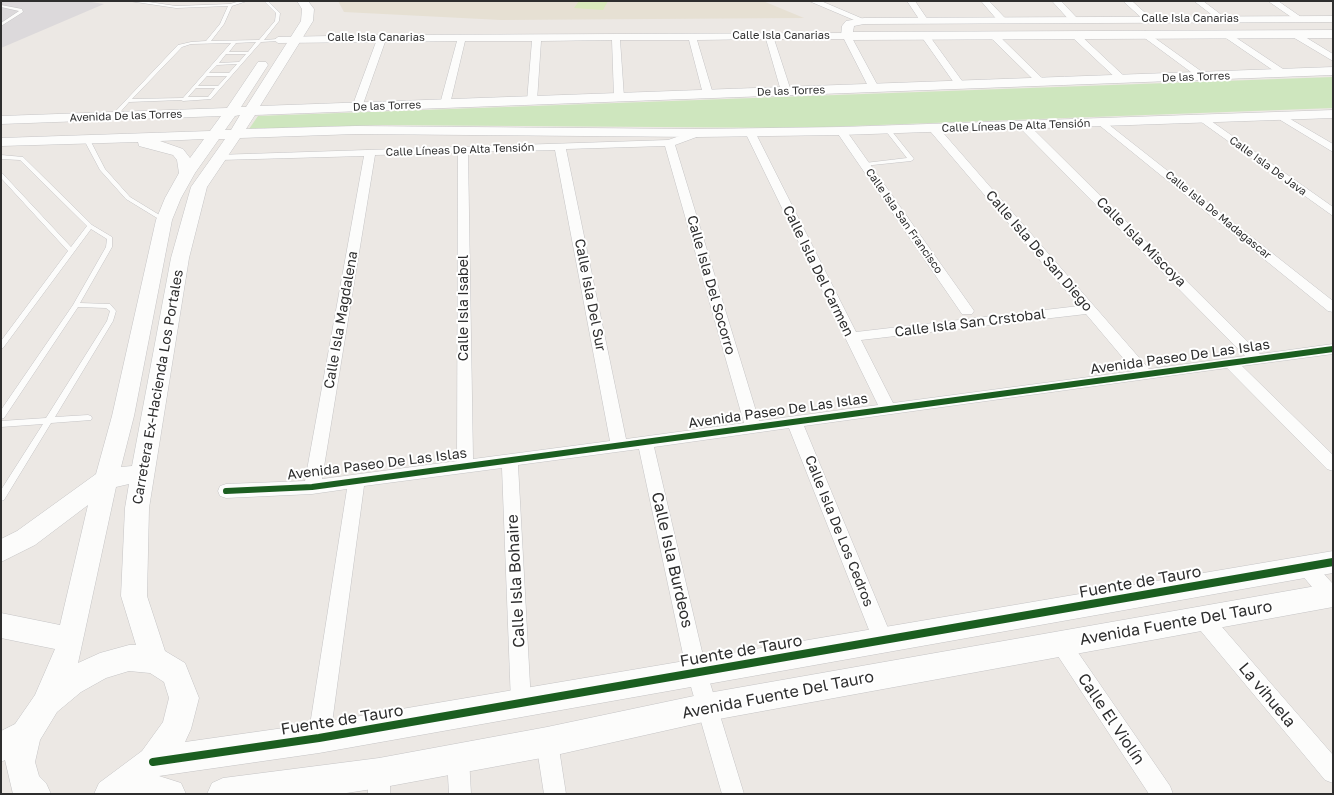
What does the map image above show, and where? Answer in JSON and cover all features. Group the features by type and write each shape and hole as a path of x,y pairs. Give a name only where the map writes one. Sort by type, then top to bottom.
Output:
{"main road":[{"name":"Carretera Ex-Hacienda Los Portales","path":"35,794 25,785 14,741 45,705 67,657 106,479 123,416 164,220 173,198 187,173 226,133 307,21 308,9 302,1"},
{"name":"Calle Isla Canarias","path":"847,36 850,23 864,21 1333,19"},
{"name":"Carretera Ex-Hacienda Los Portales","path":"240,112 247,87 289,24"},
{"path":"847,36 1333,34"},
{"name":"De las Torres","path":"240,112 1333,72"},
{"path":"192,114 247,87"},
{"name":"Avenida De las Torres","path":"1,120 240,112"},
{"name":"Calle Líneas De Alta Tensión","path":"226,133 356,130 698,133 841,131 1333,114"},
{"name":"Carretera Ex-Hacienda Los Portales","path":"154,660 134,596 138,508 142,472 180,258 199,187 220,157 226,133"},
{"name":"Avenida De las Torres","path":"1,142 226,133"},
{"path":"107,138 158,145 178,152 184,160 187,173"},
{"path":"155,261 180,258"},
{"path":"1,551 26,538 106,479 142,472"},
{"name":"Fuente de Tauro","path":"153,762 319,738 1320,564"},
{"name":"Avenida Fuente Del Tauro","path":"223,794 379,784 458,758 547,742 708,707 1332,595"},
{"path":"1,625 71,640"},
{"path":"45,705 71,682 100,666 128,658 154,660 175,673 184,698 176,729 153,762 117,790"},
{"path":"117,790 170,794"}],"street":[{"path":"813,1 864,21"},
{"path":"840,1 845,14"},
{"path":"912,1 924,20"},
{"path":"986,1 1002,20"},
{"path":"1056,1 1074,20"},
{"path":"1127,1 1148,20"},
{"path":"1198,1 1223,19"},
{"path":"1272,1 1300,19"},
{"path":"1146,34 1202,76"},
{"path":"1226,34 1283,73"},
{"path":"1294,34 1333,58"},
{"path":"993,35 1041,82"},
{"path":"1075,35 1122,79"},
{"path":"769,36 786,91"},
{"name":"Calle Isla Canarias","path":"278,40 294,38 847,36"},
{"path":"847,36 874,88"},
{"path":"925,36 960,85"},
{"path":"532,101 537,37"},
{"path":"616,37 619,97"},
{"path":"692,37 708,94"},
{"path":"357,107 382,38"},
{"path":"445,104 462,38"},
{"path":"1280,116 1333,149"},
{"name":"Calle Isla De Java","path":"1204,119 1333,213"},
{"name":"Calle Isla De Madagascar","path":"1103,123 1333,308"},
{"name":"Calle Isla Miscoya","path":"1024,126 1257,359"},
{"name":"Calle Isla De San Diego","path":"934,129 1145,374"},
{"name":"Calle Isla San Francisco","path":"841,131 967,310"},
{"name":"Calle Isla Del Carmen","path":"750,132 888,409"},
{"name":"Calle Líneas De Alta Tensión","path":"220,157 669,143 698,133"},
{"name":"Calle Isla Del Socorro","path":"669,143 753,426"},
{"name":"Calle Isla Del Sur","path":"560,147 619,444"},
{"name":"Calle Isla Isabel","path":"463,150 464,466"},
{"name":"Calle Isla Magdalena","path":"312,486 370,153"},
{"name":"Calle Isla San Crstobal","path":"851,337 1089,309"},
{"name":"Avenida Paseo De Las Islas","path":"226,491 312,486 1333,349"},
{"path":"1230,363 1333,465"},
{"name":"Calle Isla De Los Cedros","path":"794,422 883,640"},
{"name":"Calle Isla Burdeos","path":"645,442 697,673 733,794"},
{"name":"Calle Isla Bohaire","path":"510,460 521,703"},
{"path":"319,738 358,480"},
{"path":"1320,564 1332,595"},
{"name":"La vihuela","path":"1202,618 1333,772"},
{"name":"Calle El Violín","path":"1061,644 1162,794"},
{"path":"547,742 555,794"},
{"path":"458,758 460,794"}],"lane":[{"path":"131,1 176,7 230,6 245,1"},
{"path":"176,7 199,1"},
{"path":"129,101 209,98 277,21 278,13 266,1"},
{"path":"1,6 21,10 21,12 1,25"},
{"path":"208,42 222,24 230,6"},
{"path":"114,116 180,46 208,42 278,40"},
{"path":"183,100 235,42"},
{"path":"225,53 250,52"},
{"path":"215,64 240,63"},
{"path":"205,75 231,74"},
{"path":"194,87 220,87"},
{"path":"865,165 911,160 888,130"},
{"path":"86,138 103,170 128,198 164,220"},
{"path":"1,157 21,158 90,226 110,238 109,246 76,306 1,416"},
{"path":"1,174 71,250"},
{"path":"1,346 90,226"},
{"path":"1,498 110,321 113,311 108,306 76,306"},
{"path":"1,424 88,418"}],"shaded area":[{"path":"1,1 85,1 104,4 1,48"},
{"path":"338,1 763,1 804,18 501,20 344,12"}],"green space":[{"path":"579,1 608,1 603,10 574,8"},
{"path":"1333,77 1333,108 798,128 383,125 249,129 258,116"}],"cycle path":[{"path":"226,491 312,487 1333,349"},
{"path":"153,762 319,738 1333,562"}]}
